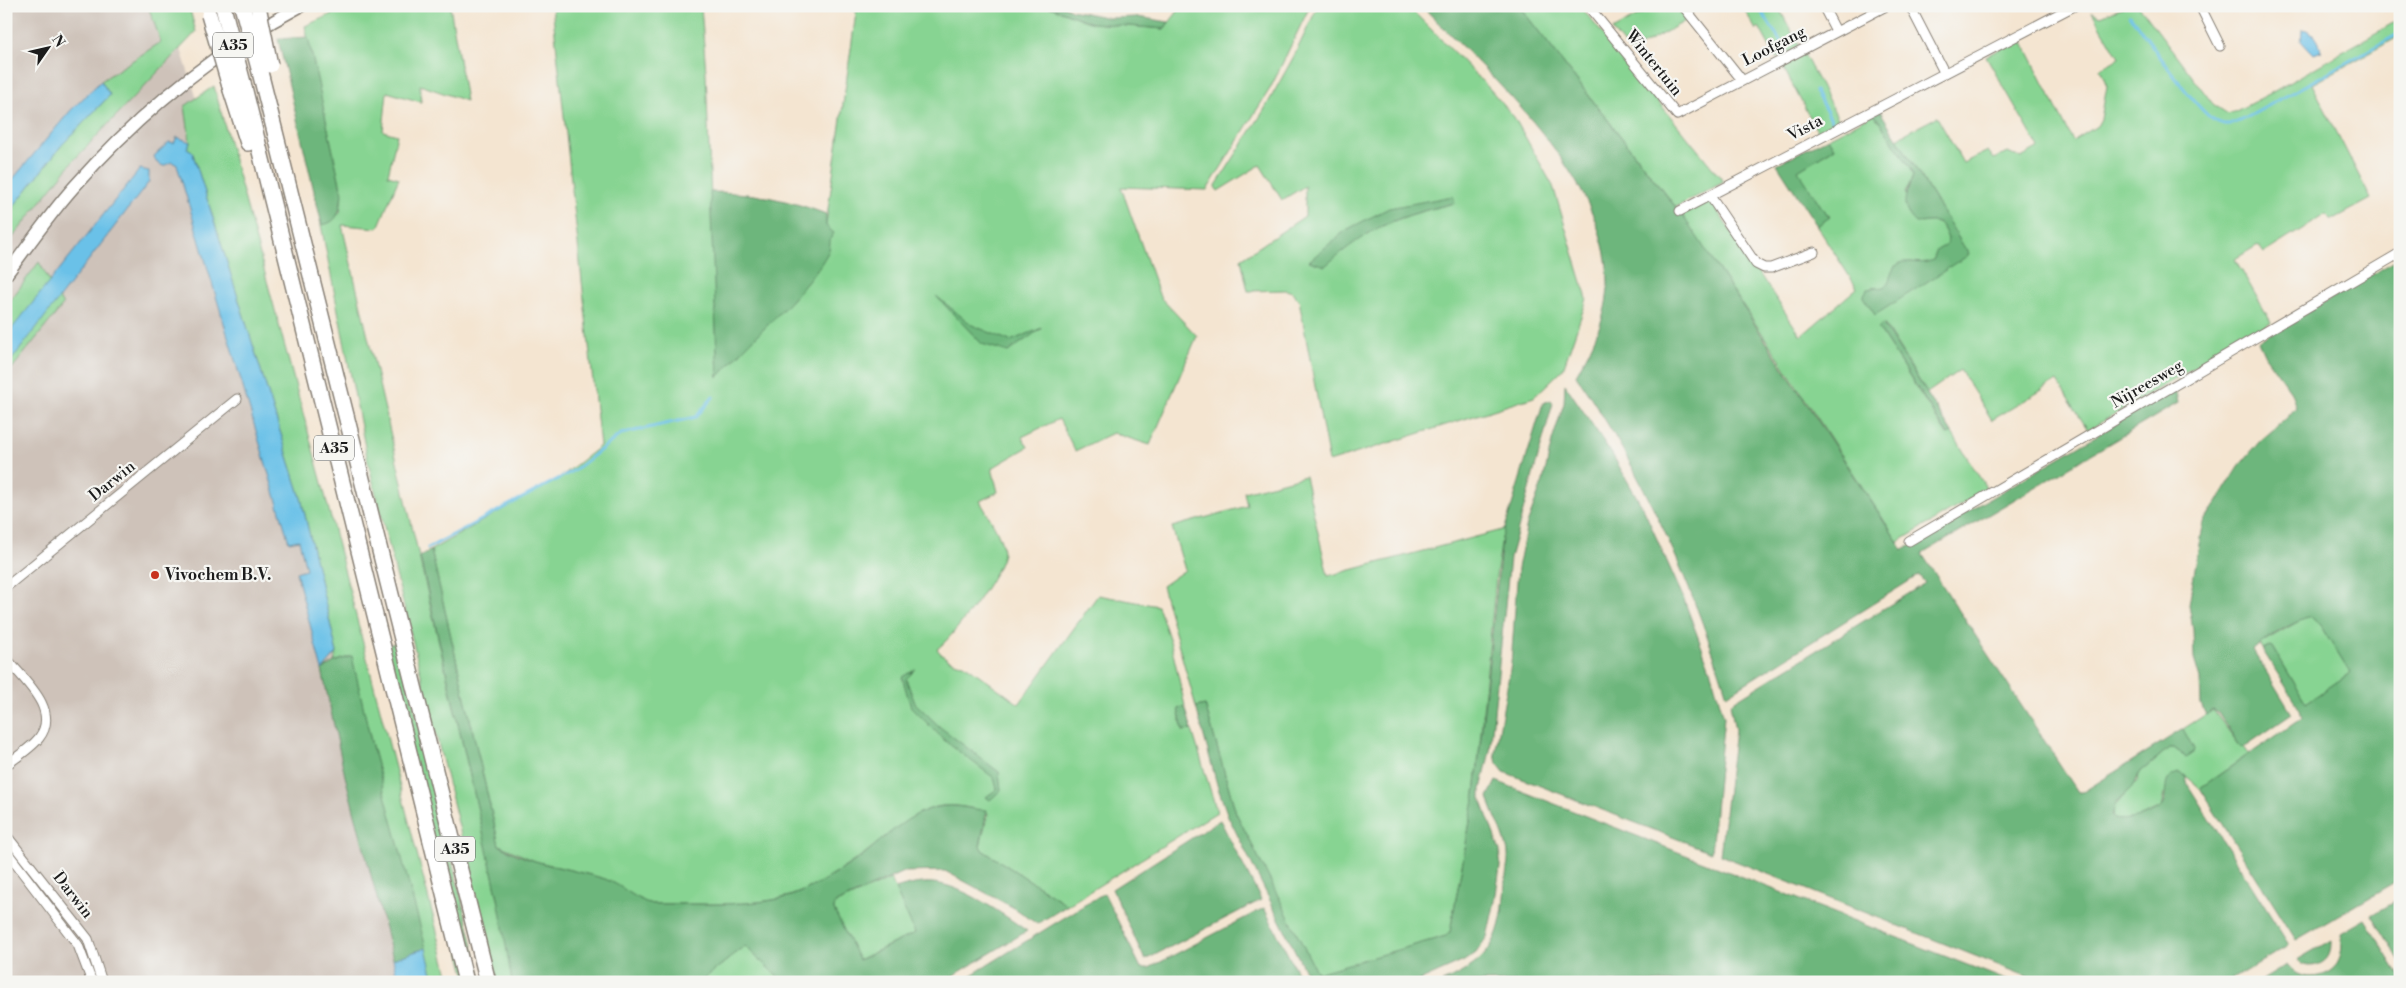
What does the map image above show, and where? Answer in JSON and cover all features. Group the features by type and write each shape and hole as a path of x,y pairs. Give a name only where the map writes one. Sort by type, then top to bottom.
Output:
{"highway":[{"name":"A35","path":"223,6 237,87"},
{"name":"A35","path":"242,6 265,69"},
{"name":"A35","path":"258,6 266,96 488,982"},
{"name":"A35","path":"207,10 237,87 274,209 466,982"}],"main road":[{"path":"6,275 72,189 139,118 167,94 231,46 301,6"}],"street":[{"name":"Wintertuin","path":"1588,6 1677,115"},
{"path":"1683,6 1742,80"},
{"path":"1823,6 1836,31"},
{"name":"Loofgang","path":"1677,115 1886,6"},
{"path":"1910,6 1944,72"},
{"name":"Vista","path":"1680,211 2074,6"},
{"path":"2095,6 2106,6"},
{"path":"2200,6 2220,46"},
{"path":"1710,196 1756,264 1764,268 1771,268 1814,252"},
{"name":"Nijreesweg","path":"1909,541 2400,253"},
{"name":"Darwin","path":"6,587 238,399"},
{"path":"6,658 43,704 47,716 45,728 38,739 6,765"},
{"name":"Darwin","path":"6,835 88,940 102,982"},
{"name":"Darwin","path":"6,851 78,945 92,982"}],"shaded area":[{"path":"6,6 167,6 198,102 435,982 6,982"}],"green space":[{"path":"148,6 189,6 196,32 73,161 6,246 6,216 61,146 110,95 101,81 161,42"},
{"path":"350,6 450,6 466,101 420,85 421,102 387,92 383,131 397,135 388,175 399,178 378,228 342,225 491,866 504,927 512,982 498,982 491,955 368,462 320,220 323,225 340,213 342,193 305,26"},
{"path":"552,6 701,6 706,73 718,376 798,293 820,266 857,6 1048,6 1092,23 1164,29 1182,6 1310,6 1271,87 1207,190 1121,187 1160,297 1197,336 1150,445 1113,433 1075,451 1059,419 1022,437 1028,447 992,468 998,492 980,501 1000,539 1003,551 1001,560 976,603 954,632 937,649 949,659 964,664 1019,704 1098,595 1158,606 1171,644 1185,706 1178,709 1183,731 1192,730 1217,812 1068,905 982,850 980,846 988,813 956,806 936,807 915,816 845,867 803,891 780,898 744,903 652,904 642,901 605,879 535,861 499,845 431,550 562,476 600,446"},
{"path":"1048,6 1064,6 1071,10 1110,18 1137,17 1169,22 1164,29 1092,23"},
{"path":"1318,6 1408,6 1489,88 1514,117 1553,186 1587,299 1563,369 1534,397 1329,462 1299,300 1292,292 1286,290 1248,291 1241,259 1305,216 1305,186 1282,200 1260,165 1218,191 1215,187 1263,112 1294,56","holes":["1453,197 1454,203 1396,220 1369,233 1343,250 1346,230"]},
{"path":"1422,6 1519,6 1688,223 1903,550 2175,389 2178,403 1922,554 2078,792 2083,792 2183,729 2194,749 2193,753 2186,757 2174,748 2169,748 2138,774 2132,788 2116,803 2112,816 2114,819 2125,820 2154,812 2162,806 2169,778 2179,773 2186,776 2188,785 2289,945 2227,982 2041,982 1720,855 1735,730 1730,704 1925,583 1919,575 1727,695 1698,611 1664,529 1601,412 1576,375 1598,331 1605,308 1608,283 1603,243 1588,204 1567,167 1540,131 1480,64"},
{"path":"1519,6 1580,6 1724,182 1676,207"},
{"path":"1656,6 1678,6 1689,19 1630,52 1612,30"},
{"path":"1737,6 1778,6 1799,46 1790,55 1776,58 1759,27 1756,30 1743,7 1738,10"},
{"path":"2125,6 2139,6 2213,104 2228,114 2271,93 2400,19 2400,36 2312,84 2371,199 2332,220 2326,214 2264,253 2258,245 2235,259 2271,322 2088,430 2057,381 1992,420 1960,370 1927,393 1884,324 1878,328 1947,435 1952,433 1987,489 1898,542 1776,354 1681,214 1710,200 1801,336 1857,288 1817,226 1830,216 1826,214 1797,170 1834,148 1828,138 1874,114 1911,168 1913,176 1905,193 1921,223 1935,222 1939,224 1948,239 1946,245 1933,260 1922,264 1911,262 1895,266 1888,285 1882,289 1872,287 1863,297 1969,255 1897,138 1937,117 1963,163 1988,151 1994,159 2008,152 2021,158 2039,148 1986,56 2021,38 2073,141 2097,126 2101,119 2107,86 2100,69 2119,58 2092,12 2101,16"},
{"path":"308,37 342,193 340,209 336,218 322,225 278,39"},
{"path":"1804,54 1840,122 1818,133 1782,65"},
{"path":"214,86 322,483 450,982 434,982 372,746 351,656 334,662 337,653 301,498 192,151 187,148 190,142 185,106"},
{"path":"1880,111 1969,255 1875,315 1863,297 1867,289 1885,287 1893,270 1901,263 1923,263 1933,260 1937,250 1946,245 1948,239 1942,227 1936,222 1916,223 1910,217 1905,206 1905,200 1913,176 1911,168 1874,114"},
{"path":"1828,138 1834,148 1798,170 1826,214 1830,217 1817,226 1777,164"},
{"path":"710,192 754,195 783,200 812,209 826,214 826,226 834,233 830,240 827,254 808,281 718,377"},
{"path":"1453,196 1455,203 1416,213 1371,232 1325,266 1309,261 1346,230 1389,208"},
{"path":"2400,258 2400,880 2296,940 2200,788 2302,718 2300,709 2262,649 2270,646 2273,647 2306,703 2350,673 2320,625 2311,617 2288,626 2273,635 2253,650 2292,714 2244,747 2240,746 2218,713 2213,710 2206,715 2201,704 2200,679 2194,659 2193,630 2189,605 2202,526 2239,466 2260,441 2288,417 2296,407 2291,392 2265,356 2258,341"},
{"path":"39,262 63,305 6,376 6,306"},
{"path":"936,296 972,325 1010,341 1042,328 1008,352 982,344"},
{"path":"1883,324 1952,433 1948,435 1878,328"},
{"path":"1565,384 1612,454 1643,508 1683,597 1711,672 1724,717 1711,852 1504,772 1497,763 1495,754 1511,664 1518,568 1527,524 1543,481 1552,441 1564,403"},
{"path":"1551,400 1553,403 1510,558 1490,751 1481,789 1481,799 1500,851 1500,867 1495,901 1487,937 1476,953 1464,961 1417,982 1313,982 1306,973 1228,816 1218,788 1196,707 1205,705 1236,813 1317,973 1446,936 1450,932 1475,794 1502,538 1543,403"},
{"path":"1305,476 1328,576 1506,529 1502,538 1496,577 1475,794 1450,932 1446,936 1319,973 1314,969 1236,813 1205,705 1196,707 1162,586 1185,570 1172,527 1247,506 1244,492"},
{"path":"431,550 499,845 511,852 537,862 605,879 639,899 652,904 745,903 796,894 830,877 862,856 907,820 927,810 945,806 957,806 987,810 980,846 982,850 1068,905 1037,924 1016,909 945,871 903,872 834,904 834,910 859,960 915,933 895,889 914,884 933,883 957,889 982,901 1027,931 943,982 783,982 745,946 700,982 512,982 498,898 420,557"},
{"path":"2311,617 2320,625 2350,673 2306,703 2273,647 2270,646 2262,649 2259,644 2301,620"},
{"path":"398,642 482,982 467,982 384,646"},
{"path":"352,656 372,746 426,948 393,959 345,776 322,670 334,662"},
{"path":"916,669 906,679 915,703 940,727 999,772 1001,790 990,800 986,797 997,789 994,778 945,741 911,707 902,677"},
{"path":"1185,706 1192,730 1183,731 1178,709"},
{"path":"2213,710 2240,746 2244,747 2249,754 2200,788 2186,776 2164,794 2161,808 2156,811 2132,819 2114,819 2113,808 2137,781 2138,774 2169,748 2174,748 2179,752 2186,737 2183,729"},
{"path":"1496,781 2011,982 1442,982 1460,974 1484,955 1492,944 1501,918 1508,852 1488,797"},
{"path":"1220,820 1261,900 1145,960 1112,889"},
{"path":"891,879 915,933 858,960 834,910 834,904"},
{"path":"1104,893 1141,968 1149,968 1264,908 1302,982 960,982"},
{"path":"2400,899 2400,961 2372,915"},
{"path":"2365,919 2400,976 2400,982 2259,982 2287,965 2298,974 2305,976 2319,976 2326,973 2339,960 2342,949 2341,933"},
{"path":"2331,940 2328,957 2320,964 2310,966 2297,960"},
{"path":"745,946 783,982 700,982"}],"water":[{"path":"2302,29 2309,31 2315,37 2321,51 2313,54 2301,41"},
{"path":"101,81 110,95 61,146 6,216 6,187 71,110"},
{"path":"177,137 190,142 187,148 192,151 301,498 337,653 322,670 296,572 306,569 299,540 289,542 177,165 172,162 163,166 156,162 154,156 169,142 174,143"},
{"path":"140,169 149,171 149,182 6,367 6,336"},
{"path":"426,948 434,982 398,982 393,959"}],"waterway":[{"path":"1758,6 1783,45"},
{"path":"2130,15 2197,104 2208,116 2224,124 2232,124 2243,120 2400,33"},
{"path":"1815,91 1832,121"},
{"path":"428,548 575,470 621,434 696,417 713,397"}],"place":[{"name":"Vivochem B.V.","path":"155,575"}]}
